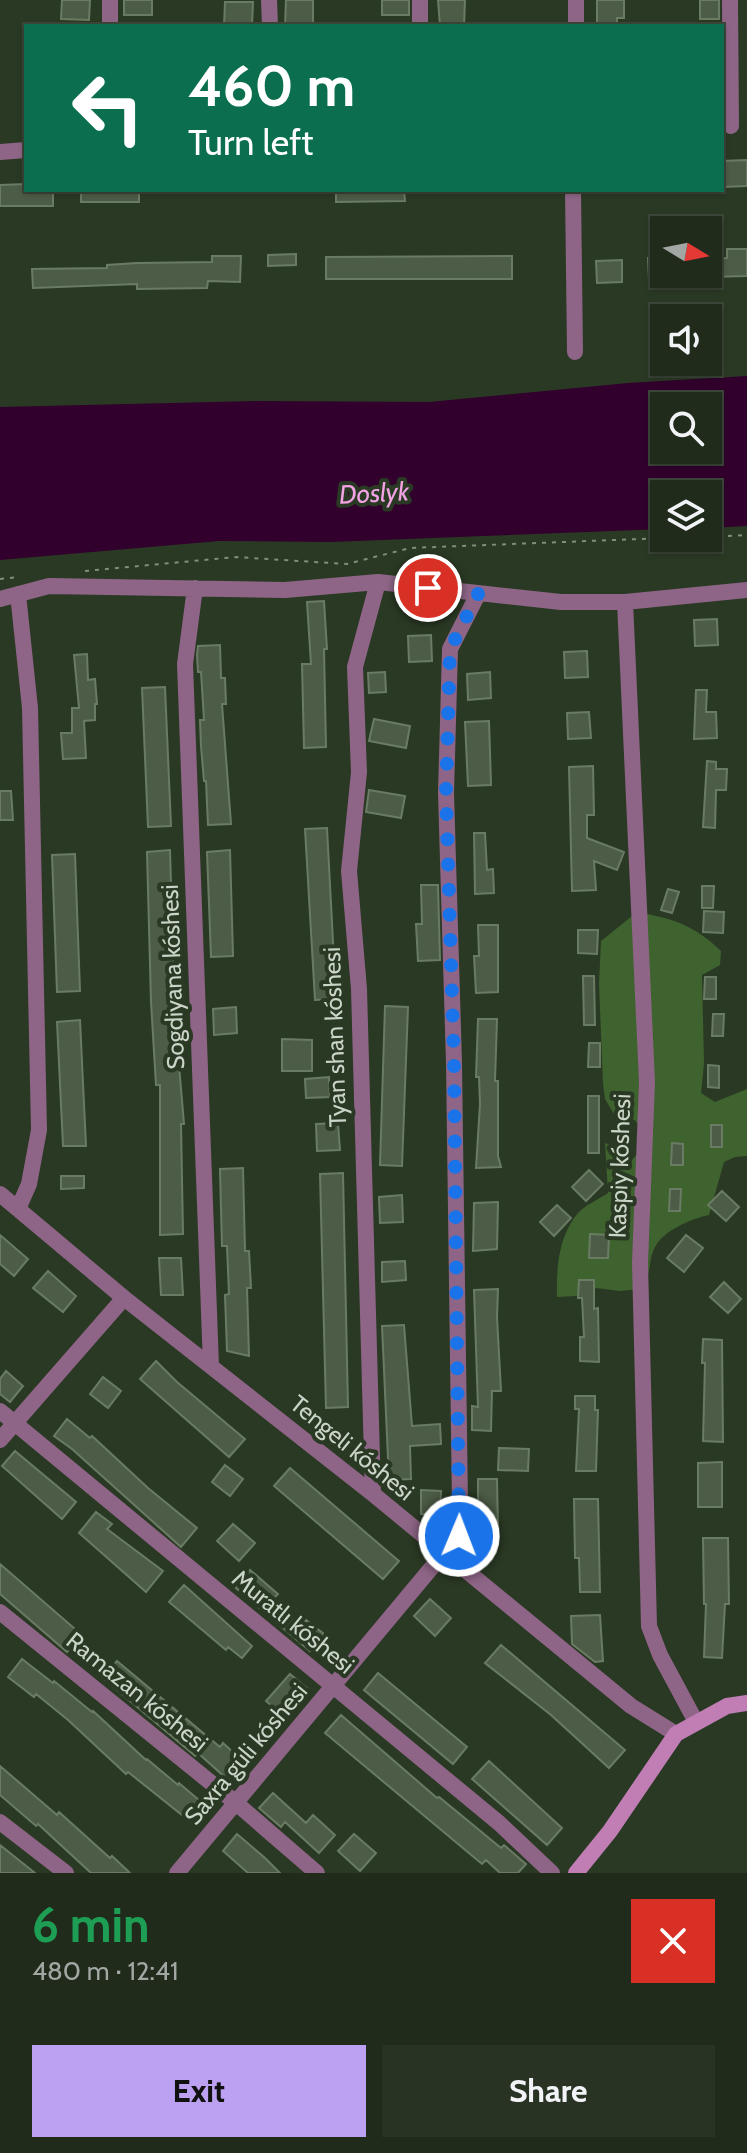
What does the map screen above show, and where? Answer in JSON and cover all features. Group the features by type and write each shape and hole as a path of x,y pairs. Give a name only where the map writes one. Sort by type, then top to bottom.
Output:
{"street":[{"path":"110,0 110,24"},
{"path":"269,0 270,24"},
{"path":"420,0 420,24"},
{"path":"576,0 576,24"},
{"path":"730,0 733,126"},
{"path":"0,152 24,150"},
{"path":"573,192 575,352"},
{"path":"0,599 49,586 285,590 378,582 561,602 625,602 747,590"},
{"name":"Tyan shan kóshesi","path":"373,1494 359,989 349,871 359,772 355,667 378,582"},
{"name":"Sogdiyana kóshesi","path":"195,588 185,664 211,1366"},
{"path":"18,594 30,708 39,1130 29,1184 18,1209"},
{"path":"458,1567 460,1505 454,1063 446,793 450,649 478,594"},
{"name":"Kaspiy kóshesi","path":"625,602 647,1082 640,1263 649,1626 660,1655 696,1722"},
{"name":"Tengeli kóshesi","path":"0,1194 124,1298 373,1494 458,1567 631,1706 676,1734"},
{"path":"0,1440 124,1298"},
{"name":"Muratlı kóshesi","path":"0,1411 499,1823 552,1873"},
{"name":"Saxra gúli kóshesi","path":"177,1873 443,1554"},
{"name":"Ramazan kóshesi","path":"0,1612 236,1803 317,1873"},
{"path":"576,1873 610,1831 676,1734 727,1706 747,1703"},
{"path":"0,1822 66,1873"}],"path":[{"path":"722,536 747,535"},
{"path":"72,572 236,557 347,564 410,548 650,539"},
{"path":"0,579 29,576"}],"green space":[{"path":"637,912 682,924 701,934 721,951 720,965 702,975 704,1063 701,1093 715,1102 747,1089 747,1156 724,1162 709,1215 679,1226 659,1241 640,1289 620,1291 596,1288 576,1296 557,1297 558,1263 567,1230 580,1211 608,1193 605,1143 622,1150 631,1161 649,1141 635,1120 614,1114 605,1099 603,1083 599,984 601,941"}],"water":[{"name":"Doslyk","path":"747,376 747,526 722,527 722,480 650,480 650,530 331,542 219,541 0,560 0,407 256,401 429,402 628,383"}],"building":[{"path":"62,0 90,0 89,20 61,19"},
{"path":"124,0 152,0 152,15 124,15"},
{"path":"286,0 313,0 313,24 285,24"},
{"path":"382,0 409,0 409,15 382,15"},
{"path":"438,0 465,0 464,24 440,24"},
{"path":"597,0 624,0 624,18 617,18 617,24 597,24"},
{"path":"700,0 719,0 719,19 700,19"},
{"path":"225,2 253,2 252,24 224,24"},
{"path":"747,160 747,186 724,187 724,161"},
{"path":"24,184 24,192 53,192 53,206 0,206 0,185"},
{"path":"81,192 139,192 139,202 81,202"},
{"path":"336,192 404,192 405,201 336,202"},
{"path":"727,249 747,249 747,276 722,277 722,258 727,258"},
{"path":"296,254 296,265 268,266 268,255"},
{"path":"212,256 241,256 240,282 208,281 207,288 137,289 137,284 33,288 32,269 212,262"},
{"path":"512,256 512,279 326,279 326,257"},
{"path":"622,260 622,282 597,283 596,261"},
{"path":"324,601 326,747 304,748 302,664 311,664 307,602"},
{"path":"717,619 718,645 695,646 694,620"},
{"path":"431,635 432,661 409,662 408,636"},
{"path":"220,645 221,678 225,678 226,704 222,704 231,824 208,825 201,746 200,720 204,720 201,672 198,672 197,655 198,646"},
{"path":"587,651 588,677 565,678 564,652"},
{"path":"87,654 88,680 95,679 95,720 84,721 86,758 63,759 61,733 72,733 72,708 79,708 74,655"},
{"path":"385,672 386,692 369,693 368,673"},
{"path":"490,672 491,698 468,700 467,674"},
{"path":"165,687 171,826 148,827 142,688"},
{"path":"696,690 707,690 706,712 716,712 717,738 694,739"},
{"path":"589,712 591,738 568,739 567,713"},
{"path":"374,719 410,726 406,748 369,741"},
{"path":"489,721 491,785 468,786 465,722"},
{"path":"707,761 716,762 716,769 727,769 726,790 716,790 715,828 703,827"},
{"path":"593,766 594,815 587,815 587,838 624,852 617,870 594,861 596,890 572,891 569,767"},
{"path":"369,790 405,796 401,818 366,812"},
{"path":"0,791 11,791 13,820 0,820"},
{"path":"327,828 336,999 315,1000 305,829"},
{"path":"474,833 485,833 487,870 493,869 494,893 475,894"},
{"path":"170,850 175,1018 184,1124 181,1124 183,1234 160,1235 160,1085 156,1085 151,1002 147,852"},
{"path":"230,850 233,956 211,957 207,852"},
{"path":"75,854 80,991 57,992 52,855"},
{"path":"421,885 438,885 440,960 418,961 416,924 422,924"},
{"path":"702,886 714,886 713,908 702,908"},
{"path":"668,889 679,892 672,913 661,910"},
{"path":"704,911 724,912 723,933 703,932"},
{"path":"478,925 498,925 498,992 476,993 474,956 479,956"},
{"path":"578,930 598,930 597,954 578,953"},
{"path":"583,976 594,976 595,1025 584,1025"},
{"path":"705,977 716,977 716,999 704,999"},
{"path":"385,1006 408,1007 402,1166 380,1165"},
{"path":"236,1007 237,1033 214,1035 213,1009"},
{"path":"713,1014 724,1014 723,1036 712,1036"},
{"path":"478,1019 497,1019 495,1081 498,1081 498,1156 501,1167 476,1168 480,1104 479,1077 476,1077"},
{"path":"80,1020 86,1146 63,1146 57,1022"},
{"path":"282,1039 312,1040 312,1071 282,1071"},
{"path":"589,1043 600,1043 600,1067 588,1067"},
{"path":"708,1065 719,1066 719,1088 708,1087"},
{"path":"329,1077 330,1097 306,1098 305,1079"},
{"path":"588,1096 599,1096 599,1153 588,1153"},
{"path":"338,1123 340,1150 317,1151 316,1124"},
{"path":"711,1125 722,1125 722,1147 711,1147"},
{"path":"672,1143 683,1144 683,1165 671,1165"},
{"path":"243,1168 245,1251 249,1251 251,1288 247,1288 249,1356 227,1351 227,1246 222,1246 220,1169"},
{"path":"589,1170 603,1184 586,1201 572,1187"},
{"path":"343,1173 348,1407 326,1408 320,1174"},
{"path":"61,1176 84,1176 84,1188 61,1189"},
{"path":"670,1189 681,1189 680,1211 669,1211"},
{"path":"722,1191 739,1207 726,1221 708,1205"},
{"path":"402,1195 403,1222 380,1223 379,1197"},
{"path":"498,1202 497,1249 473,1251 474,1203"},
{"path":"557,1205 571,1218 554,1236 540,1222"},
{"path":"590,1234 609,1235 608,1258 589,1258"},
{"path":"0,1235 28,1259 14,1276 0,1264"},
{"path":"686,1235 703,1248 684,1272 667,1258"},
{"path":"159,1258 181,1258 183,1295 161,1295"},
{"path":"405,1261 406,1280 382,1282 382,1262"},
{"path":"48,1271 76,1296 63,1312 33,1288"},
{"path":"579,1280 594,1280 599,1362 580,1361 580,1337 584,1337 582,1298 578,1298"},
{"path":"724,1282 741,1299 728,1313 710,1297"},
{"path":"498,1289 501,1391 492,1391 491,1431 472,1430 472,1406 478,1407 474,1290"},
{"path":"404,1325 412,1426 440,1424 441,1444 410,1446 411,1479 389,1480 382,1326"},
{"path":"703,1339 722,1340 723,1442 703,1441"},
{"path":"156,1361 245,1439 229,1457 140,1379"},
{"path":"6,1371 23,1386 10,1402 0,1394 0,1379"},
{"path":"103,1377 121,1391 108,1408 90,1394"},
{"path":"575,1396 595,1396 595,1410 598,1410 596,1471 576,1471 579,1409 575,1409"},
{"path":"67,1419 90,1438 92,1436 197,1528 181,1547 54,1436"},
{"path":"499,1448 529,1449 528,1471 498,1470"},
{"path":"15,1451 76,1502 62,1519 2,1466"},
{"path":"722,1462 722,1507 698,1507 698,1463"},
{"path":"225,1465 243,1479 230,1496 212,1482"},
{"path":"290,1468 399,1561 383,1579 274,1486"},
{"path":"478,1479 497,1479 498,1529 478,1529"},
{"path":"421,1490 441,1491 440,1515 421,1514"},
{"path":"574,1499 598,1499 600,1592 580,1592 579,1558 575,1558"},
{"path":"96,1512 112,1524 107,1529 163,1571 146,1592 79,1533"},
{"path":"233,1524 255,1543 239,1561 217,1541"},
{"path":"703,1538 728,1538 729,1604 725,1604 722,1658 704,1657 706,1604"},
{"path":"0,1564 82,1635 67,1652 0,1594"},
{"path":"250,1570 278,1594 271,1601 301,1626 306,1620 324,1634 310,1651 236,1588"},
{"path":"184,1585 252,1646 242,1658 228,1647 226,1650 169,1602"},
{"path":"430,1599 451,1618 435,1636 414,1616"},
{"path":"600,1615 603,1661 595,1662 572,1644 571,1616"},
{"path":"501,1645 625,1750 609,1768 551,1715 485,1663"},
{"path":"22,1659 93,1711 146,1760 206,1806 192,1823 128,1772 126,1774 36,1694 34,1697 8,1677"},
{"path":"117,1661 220,1747 223,1743 245,1763 229,1781 103,1678"},
{"path":"378,1673 467,1747 453,1764 364,1690"},
{"path":"290,1674 307,1688 283,1716 266,1701"},
{"path":"341,1715 437,1798 526,1864 518,1873 500,1873 486,1860 482,1864 325,1733"},
{"path":"489,1761 562,1828 547,1845 472,1779"},
{"path":"0,1766 130,1873 91,1873 38,1824 36,1826 0,1795"},
{"path":"273,1793 306,1823 313,1815 335,1835 319,1853 285,1822 281,1827 259,1808"},
{"path":"237,1834 280,1873 248,1873 223,1851"},
{"path":"354,1834 376,1853 360,1871 338,1851"},
{"path":"0,1845 35,1873 0,1873"}],"route":[{"path":"428,588 478,594 450,649 446,793 454,1063 459,1536"}]}
